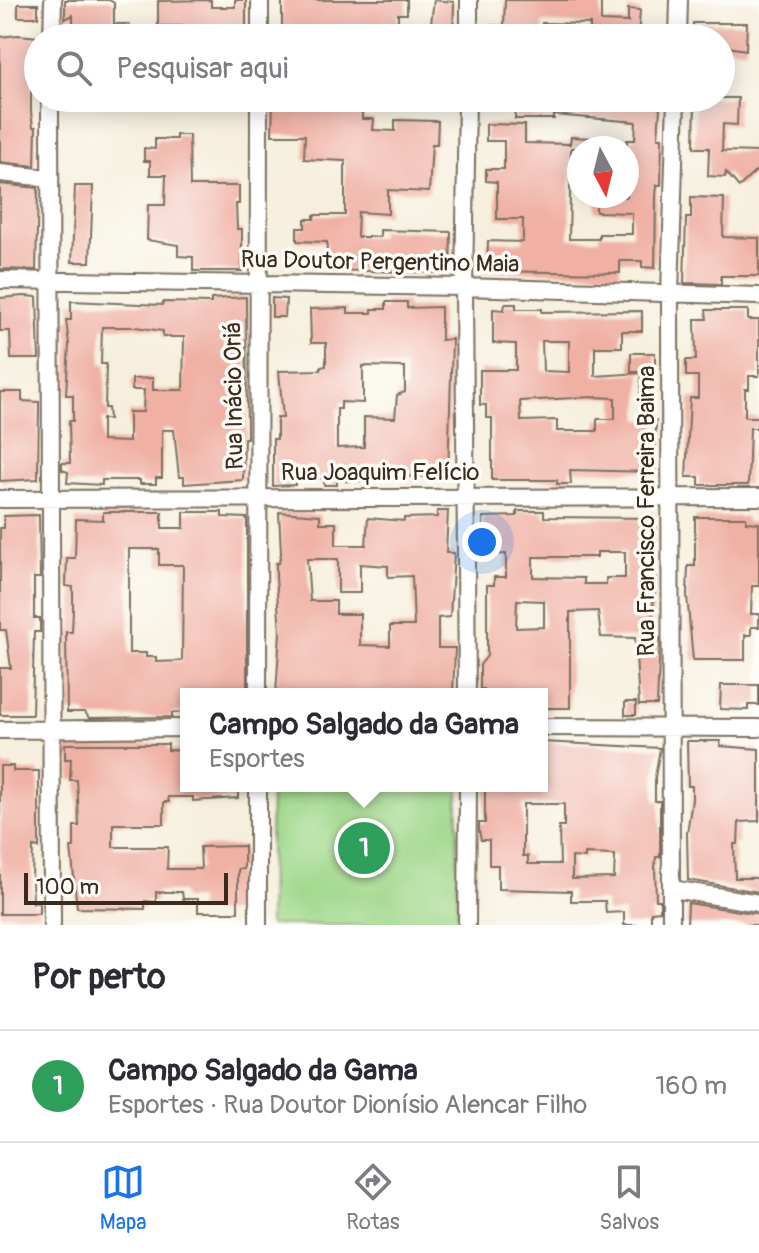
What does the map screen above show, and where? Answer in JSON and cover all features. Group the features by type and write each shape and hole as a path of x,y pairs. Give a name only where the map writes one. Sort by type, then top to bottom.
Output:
{"street":[{"path":"52,24 53,0"},
{"path":"260,0 260,24"},
{"path":"469,0 469,24"},
{"path":"678,24 679,0"},
{"path":"50,112 52,925"},
{"name":"Rua Inácio Oriá","path":"258,688 259,112"},
{"path":"467,112 464,287 467,688"},
{"name":"Rua Francisco Ferreira Baima","path":"671,925 668,726 672,495 670,294 676,112"},
{"path":"0,173 48,178"},
{"name":"Rua Doutor Pergentino Maia","path":"0,280 464,287 759,296"},
{"name":"Rua Joaquim Felício","path":"0,499 759,497"},
{"path":"548,727 759,728"},
{"path":"0,730 180,728"},
{"path":"258,792 258,925"},
{"path":"467,925 468,792"},
{"path":"672,889 759,903"}],"green space":[{"path":"271,792 458,792 457,925 269,925"}],"building":[{"path":"65,0 109,0 114,3 114,24 73,24 73,15 65,19"},
{"path":"211,0 211,7 235,7 235,0 246,0 246,24 158,24 158,1"},
{"path":"282,0 407,0 407,14 398,14 398,24 282,24"},
{"path":"434,0 454,2 453,24 431,24"},
{"path":"505,0 601,0 601,21 628,22 628,9 640,10 639,24 504,24"},
{"path":"18,4 38,4 38,17 18,17"},
{"path":"747,23 746,50 735,48 735,24 693,24"},
{"path":"24,36 24,112 31,112 33,127 36,127 35,166 0,162 0,37"},
{"path":"735,98 738,98 737,125 723,124 722,151 759,152 759,168 739,187 726,172 725,177 708,176 709,148 694,148 695,112 735,112"},
{"path":"273,112 362,112 362,119 374,119 373,130 395,131 395,120 438,121 437,144 432,144 429,192 388,190 388,214 358,212 357,237 380,237 380,230 451,232 450,273 326,270 327,242 297,241 297,228 305,228 305,219 314,219 314,215 345,215 345,161 304,159 305,135 272,135"},
{"path":"515,112 660,112 661,185 657,185 656,197 655,268 642,267 642,261 620,261 620,273 487,271 488,241 523,242 523,219 497,219 497,182 486,181 486,169 504,169 504,141 486,141 486,124 525,125 525,143 567,144 569,239 599,239 599,234 632,234 632,213 596,212 596,208 639,208 639,136 635,136 636,122 554,115 554,119 515,119"},
{"path":"176,135 189,135 190,186 239,186 239,204 236,204 237,229 242,229 242,271 193,271 193,257 178,256 178,245 147,240 148,205 165,205 166,175 150,175 150,161 144,161 144,148 155,149 155,139 176,139"},
{"path":"0,184 38,188 36,270 0,269"},
{"path":"75,186 93,186 90,262 72,262"},
{"path":"691,197 724,198 723,237 759,238 759,276 721,276 721,284 684,283 686,218 691,218"},
{"path":"37,297 39,359 11,359 10,331 0,331 0,298"},
{"path":"246,297 247,438 244,438 243,480 184,484 184,477 179,477 174,430 162,430 162,478 156,478 156,484 140,484 140,480 102,480 102,485 67,483 68,472 62,470 62,463 70,463 69,421 73,421 73,395 66,395 69,344 66,320 71,320 71,301 162,305 163,302 211,303 211,299","holes":["102,327 163,331 163,337 184,337 183,390 153,390 153,378 132,379 132,390 144,390 143,412 129,412 129,442 102,441 102,419 109,419 108,408 105,408 106,364 101,364"]},
{"path":"272,298 286,299 285,317 272,317"},
{"path":"386,302 407,302 407,308 441,307 441,340 452,339 448,476 362,477 362,481 337,481 337,485 324,485 324,478 295,479 295,485 273,486 273,439 277,439 277,418 283,418 279,371 321,370 326,366 326,343 311,343 310,309 348,308 348,313 372,313 372,309 386,309","holes":["363,366 405,367 405,392 397,395 395,418 364,417 364,447 337,448 337,409 341,409 341,402 363,403"]},
{"path":"505,304 516,304 516,309 542,309 542,312 642,311 642,331 622,331 622,347 595,347 595,376 641,373 639,420 656,420 655,472 570,470 571,484 557,484 557,480 492,480 492,418 486,418 486,405 480,405 480,370 516,370 516,344 493,343 493,309 504,310","holes":["542,341 569,341 569,372 543,371","615,398 615,419 597,419 597,431 557,431 557,420 521,421 520,401"]},
{"path":"706,310 748,310 748,320 759,320 759,376 749,376 749,389 745,389 745,417 758,417 757,428 750,428 748,485 699,485 699,477 686,477 690,398 698,398 698,376 686,376 686,360 696,360 695,319 707,319"},
{"path":"631,353 655,353 655,372 631,372"},
{"path":"0,392 22,392 22,401 39,402 38,479 0,481"},
{"path":"437,511 448,511 446,553 454,553 450,617 438,618 438,648 455,648 453,688 276,688 280,632 276,577 276,563 279,563 281,553 279,512 320,515 320,523 336,523 336,545 366,545 368,518 404,521 404,518 437,517","holes":["307,559 338,559 338,593 360,593 360,564 388,566 388,577 412,576 414,626 390,626 390,646 360,645 360,614 336,614 336,601 310,601"]},
{"path":"517,511 544,511 544,517 656,518 655,541 643,540 642,578 656,578 651,626 654,626 654,638 660,638 657,705 639,705 635,638 601,637 598,611 570,612 570,708 548,708 548,688 480,688 480,665 487,656 487,585 494,585 494,577 506,577 506,554 484,555 483,517 517,516","holes":["597,552 625,552 625,578 606,578 606,584 584,584 584,578 533,577 533,557 597,557","517,600 544,601 544,627 516,628"]},
{"path":"103,512 162,512 162,528 184,528 184,512 222,512 222,517 247,518 247,688 180,688 180,712 172,713 172,717 89,718 85,712 67,712 66,632 72,632 73,587 66,586 67,558 75,558 76,519 103,520","holes":["129,549 159,549 159,565 183,565 182,661 156,662 156,657 146,657 146,653 129,653"]},
{"path":"39,515 40,578 34,578 34,618 40,618 40,632 34,632 32,715 0,715 0,668 11,668 6,630 0,630 0,528 4,528 4,516"},
{"path":"695,517 746,517 746,522 759,523 759,586 752,586 751,614 759,614 759,627 751,627 751,635 745,635 745,660 693,660 687,595 688,566 695,566"},
{"path":"721,685 759,685 759,705 748,705 748,710 720,709"},
{"path":"625,702 636,702 636,715 625,715"},
{"path":"687,741 720,741 720,746 759,749 759,821 739,822 738,844 734,844 735,878 757,878 759,892 688,880 687,833 692,786 688,786"},
{"path":"548,742 660,748 655,801 660,801 660,857 656,857 655,867 656,900 660,900 660,911 651,912 651,925 624,925 624,912 606,913 605,901 571,901 571,891 498,889 498,865 489,865 489,840 481,840 479,831 479,823 485,823 485,792 548,792","holes":["523,804 564,804 564,826 559,826 560,864 528,864 528,856 523,856","615,855 614,878 572,879 572,857"]},
{"path":"65,744 168,744 168,750 180,751 180,792 238,792 238,798 193,801 193,797 168,797 169,802 164,802 164,824 113,824 113,847 168,847 167,869 201,869 200,847 244,846 244,869 238,869 238,912 198,912 198,899 183,899 182,892 156,892 156,902 145,901 145,909 77,908 71,847 74,847 74,826 79,826 77,780 70,780 71,759 65,759"},
{"path":"0,766 13,766 13,771 39,771 39,848 33,847 32,879 33,903 39,903 39,914 0,914"},
{"path":"688,903 759,914 759,925 687,925"}],"place":[{"name":"Campo Salgado da Gama","path":"364,848"}]}
